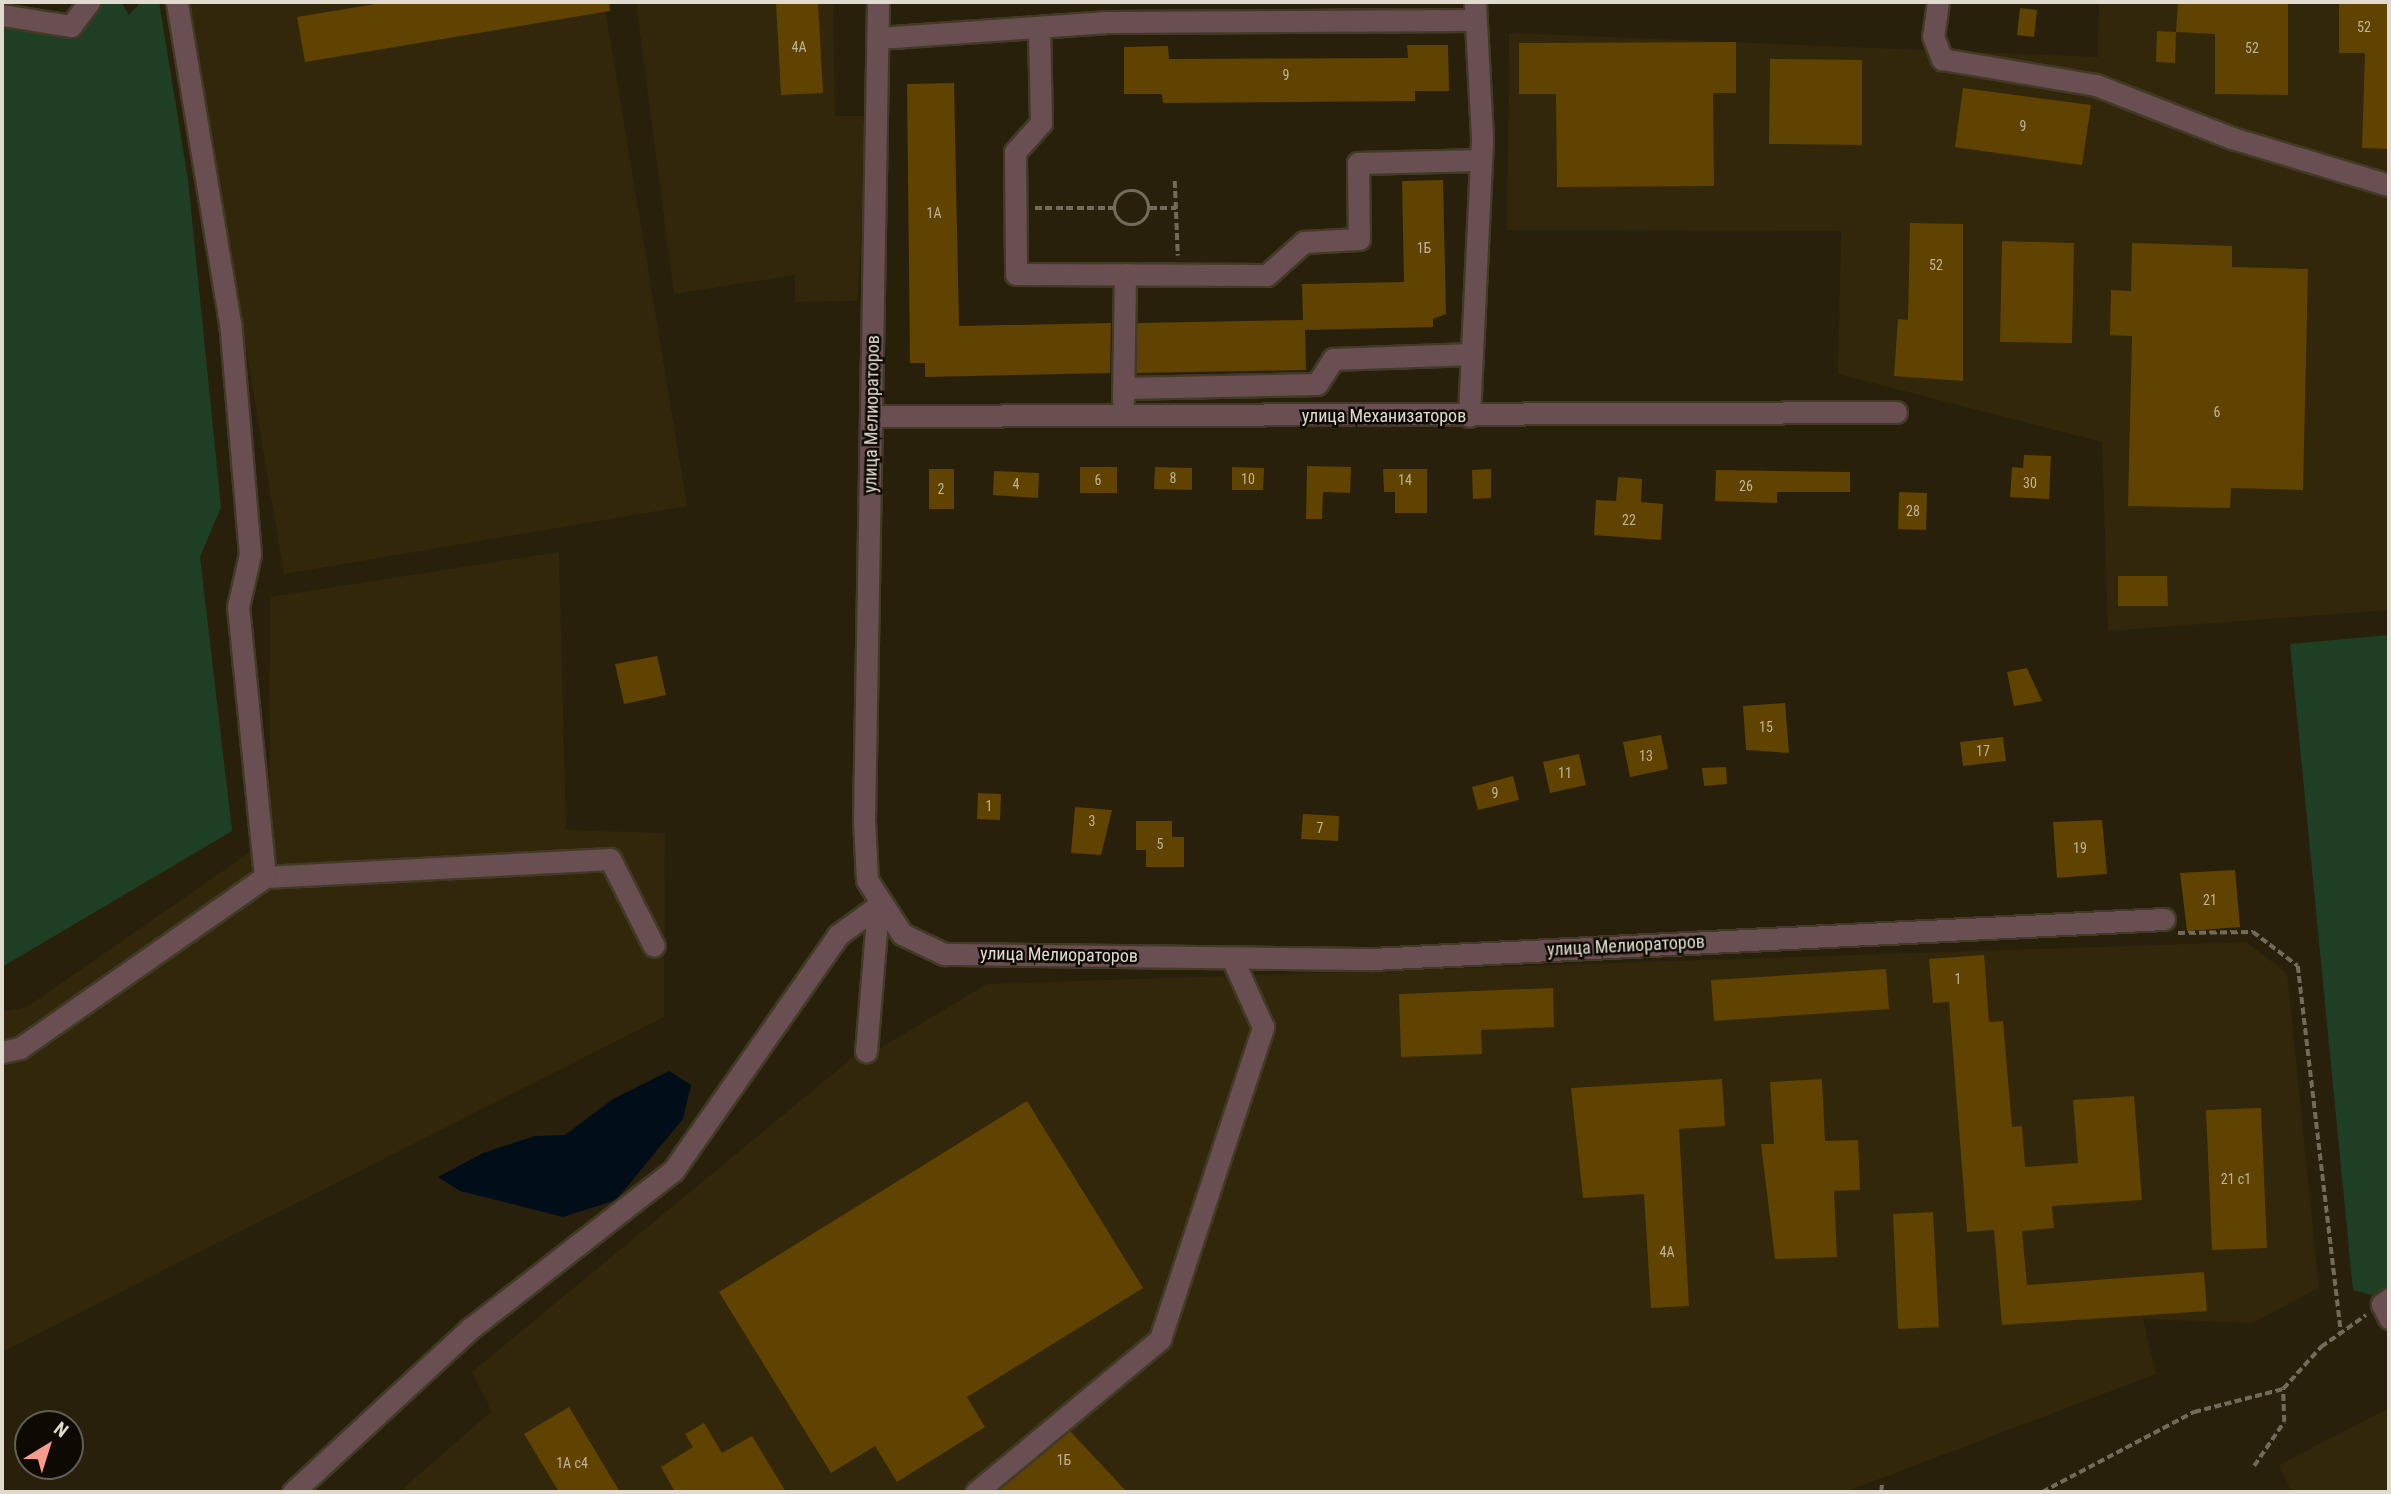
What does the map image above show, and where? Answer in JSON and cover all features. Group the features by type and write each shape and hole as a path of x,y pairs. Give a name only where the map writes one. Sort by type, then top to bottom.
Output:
{"street":[{"path":"2,15 71,26 89,2"},
{"path":"177,2 230,323 250,554 239,607 265,877"},
{"name":"улица Мелиораторов","path":"878,2 864,820 867,880 878,906 902,934 944,954 1372,959 2164,919"},
{"path":"1938,2 1933,36 1942,59 2096,85 2383,185"},
{"path":"878,38 1039,27 1475,11 1481,160 1469,416"},
{"path":"1039,27 1041,123 1015,152 1016,274 1267,275 1304,242 1359,239 1358,163 1481,160"},
{"path":"1123,416 1125,274"},
{"path":"1124,388 1317,384 1333,359 1472,354"},
{"name":"улица Механизаторов","path":"873,416 1469,416 1896,412"},
{"path":"2,1052 20,1048 265,877 610,859 653,946"},
{"path":"866,1052 878,906"},
{"path":"293,1492 471,1328 673,1171 838,935 878,906"},
{"path":"976,1492 1160,1339 1263,1027 1232,958"}],"path":[{"path":"1175,181 1178,274"},
{"path":"1115,208 1120,195 1134,190 1150,208 1176,208"},
{"path":"1016,208 1115,208 1131,225 1145,219 1150,208"},
{"path":"2164,919 2182,937 2253,932 2298,966 2341,1334"},
{"path":"2042,1492 2194,1412 2283,1389 2341,1334 2387,1307"},
{"path":"2254,1466 2284,1422 2283,1389"},
{"path":"1881,1492 1882,1483"}],"shaded area":[{"path":"188,2 604,2 687,506 284,574"},
{"path":"636,2 833,2 835,116 870,116 857,301 795,302 795,275 674,294"},
{"path":"2099,2 2389,2 2389,610 2108,631 2102,442 1838,374 1841,231 1507,230 1509,33 2098,57"},
{"path":"559,552 566,830 665,833 664,1017 2,1352 2,1012 27,1007 269,839 270,597"},
{"path":"2246,942 2287,973 2319,1288 2252,1323 2143,1319 2156,1374 1845,1492 399,1492 492,1411 472,1372 862,1050 879,1049 987,984"},
{"path":"669,1071 691,1085 683,1119 616,1200 563,1217 460,1191 438,1177 483,1153 535,1136 565,1135 613,1099"},
{"path":"2389,1408 2389,1492 2292,1492 2279,1465"}],"green space":[{"path":"96,2 121,2 129,15 141,2 159,2 188,180 221,507 200,557 232,831 2,967 2,24 72,37"},
{"path":"2389,635 2389,1286 2372,1295 2353,1290 2290,644"}],"building":[{"path":"387,2 609,2 610,11 305,62 297,17"},
{"path":"776,2 818,2 823,93 781,95"},
{"path":"2178,2 2288,2 2288,95 2215,94 2215,34 2176,32"},
{"path":"2339,2 2389,2 2389,149 2362,148 2365,53 2339,53"},
{"path":"2020,8 2037,10 2034,37 2017,35"},
{"path":"2157,31 2176,32 2175,63 2156,62"},
{"path":"1736,42 1736,93 1713,93 1714,186 1557,187 1556,94 1519,94 1519,43"},
{"path":"1407,45 1448,45 1449,91 1415,91 1415,101 1163,103 1162,94 1124,94 1124,47 1168,46 1169,59 1408,58"},
{"path":"1770,59 1862,60 1862,145 1769,144"},
{"path":"954,83 959,326 1111,323 1110,373 925,377 925,363 910,363 907,84"},
{"path":"1963,88 2091,105 2082,165 1955,147"},
{"path":"1443,180 1446,314 1433,319 1433,327 1305,330 1306,370 1137,373 1137,323 1303,320 1302,284 1404,282 1402,181"},
{"path":"1910,223 1963,224 1963,381 1894,376 1898,319 1908,320"},
{"path":"2002,241 2074,243 2072,343 2000,342"},
{"path":"2132,243 2232,246 2232,267 2308,269 2303,490 2231,488 2230,508 2128,506 2132,336 2110,335 2111,290 2131,291"},
{"path":"2024,455 2051,456 2049,499 2010,497 2012,467 2023,468"},
{"path":"1307,466 1351,467 1350,493 1323,492 1322,519 1306,519"},
{"path":"1080,467 1117,467 1117,493 1080,493"},
{"path":"1155,467 1192,468 1192,490 1154,489"},
{"path":"1232,467 1264,468 1263,490 1232,490"},
{"path":"929,469 954,469 954,509 929,509"},
{"path":"1383,469 1427,469 1427,513 1395,513 1395,492 1384,492"},
{"path":"1491,469 1491,498 1473,499 1472,470"},
{"path":"1716,470 1850,472 1850,492 1777,492 1777,503 1715,501"},
{"path":"994,471 1039,473 1038,498 993,495"},
{"path":"1618,477 1642,479 1641,502 1663,504 1661,540 1594,535 1596,500 1616,501"},
{"path":"1899,492 1927,493 1926,530 1898,529"},
{"path":"2118,576 2167,576 2168,606 2118,606"},
{"path":"657,656 666,695 624,704 615,664"},
{"path":"2027,668 2042,701 2014,706 2007,672"},
{"path":"1785,703 1789,753 1746,750 1743,706"},
{"path":"1661,735 1668,769 1630,777 1623,742"},
{"path":"2003,737 2006,761 1963,766 1960,742"},
{"path":"1579,754 1586,785 1550,793 1543,762"},
{"path":"1726,767 1727,784 1704,786 1702,768"},
{"path":"1513,776 1519,800 1478,810 1472,787"},
{"path":"978,793 1001,794 1000,820 977,819"},
{"path":"1075,807 1112,810 1101,855 1071,853"},
{"path":"1303,814 1339,816 1338,841 1301,839"},
{"path":"2102,820 2107,874 2057,878 2053,822"},
{"path":"1136,821 1172,821 1172,837 1184,837 1184,867 1146,867 1146,850 1136,850"},
{"path":"2235,870 2240,927 2187,931 2180,873"},
{"path":"1984,955 1989,1022 2003,1021 2012,1127 2022,1126 2025,1167 2078,1163 2073,1100 2134,1096 2142,1200 2052,1206 2054,1228 2022,1231 2027,1285 2204,1272 2207,1311 2002,1325 1994,1230 1967,1232 1949,1002 1933,1003 1929,959"},
{"path":"1886,969 1889,1009 1714,1021 1711,980"},
{"path":"1553,988 1554,1027 1481,1030 1482,1054 1401,1057 1399,994"},
{"path":"1722,1079 1725,1126 1679,1129 1689,1306 1651,1308 1644,1194 1583,1198 1571,1088"},
{"path":"1822,1079 1825,1141 1858,1140 1860,1190 1834,1191 1837,1257 1775,1259 1761,1144 1774,1144 1770,1082"},
{"path":"1027,1101 1143,1288 967,1397 985,1427 897,1482 875,1446 831,1473 719,1292"},
{"path":"2261,1108 2267,1248 2212,1250 2206,1110"},
{"path":"1933,1212 1939,1327 1898,1329 1893,1214"},
{"path":"569,1407 620,1492 559,1492 524,1434"},
{"path":"704,1423 722,1453 752,1436 786,1492 675,1492 661,1467 693,1447 685,1434"},
{"path":"1070,1431 1127,1492 996,1492"}]}
